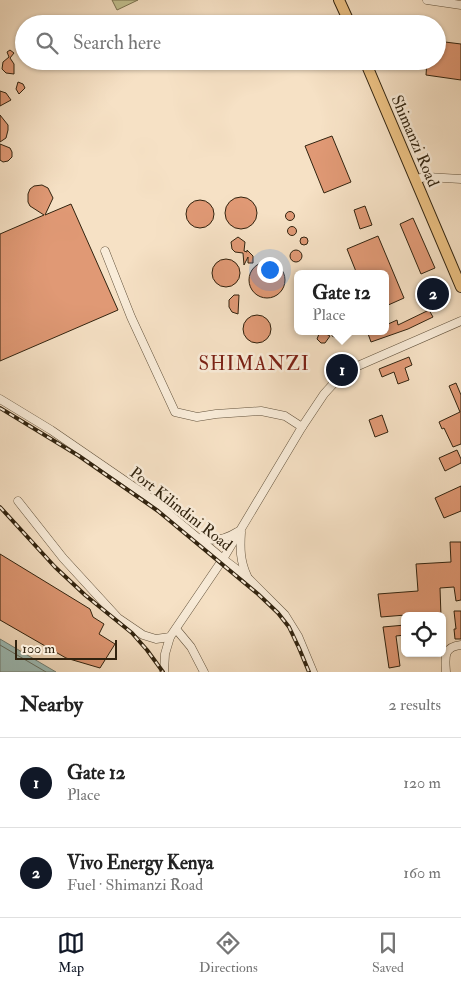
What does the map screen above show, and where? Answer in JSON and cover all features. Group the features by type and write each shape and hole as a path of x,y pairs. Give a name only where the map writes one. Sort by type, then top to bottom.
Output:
{"main road":[{"path":"340,0 346,15"},
{"name":"Shimanzi Road","path":"369,70 461,287"}],"street":[{"path":"427,0 461,4"},
{"path":"415,178 461,179"},
{"path":"105,251 131,316 175,412 197,417 261,411 285,416 302,427"},
{"path":"164,672 165,654 170,637 223,559 302,427 324,394 344,372 461,321"},
{"name":"Port Kilindini Road","path":"0,399 50,430 150,498 247,577 285,615 298,636 314,672"},
{"path":"18,501 63,558 118,618 143,635 156,639 170,637"},
{"path":"197,536 210,540 229,538 241,530"},
{"path":"241,530 240,548 242,565 247,577"},
{"path":"176,630 191,647 204,672"},
{"path":"446,672 446,652 452,646 461,645"}],"shaded area":[{"path":"112,0 138,0 117,10"}],"water":[{"path":"0,639 56,672 0,672"}],"building":[{"path":"446,42 461,44 461,80 426,75 426,70 446,70"},
{"path":"10,50 14,53 10,58 14,64 14,74 6,73 2,69 3,62 9,57 7,52"},
{"path":"18,82 23,84 25,88 19,94 16,89"},
{"path":"0,91 6,93 11,100 0,106"},
{"path":"0,115 8,125 8,130 6,138 0,142"},
{"path":"332,136 351,182 324,193 305,146"},
{"path":"0,144 10,148 12,152 12,157 8,161 3,162 0,160"},
{"path":"42,185 48,188 53,198 45,215 71,204 118,310 0,361 0,234 44,215 30,206 28,202 30,189 34,186"},
{"path":"241,197 247,198 252,202 256,207 256,219 252,224 247,228 241,229 235,228 230,224 226,219 225,213 226,207 230,202 235,198"},
{"path":"200,200 210,204 214,214 210,224 200,228 190,224 186,214 190,204"},
{"path":"365,206 372,225 360,229 354,210"},
{"path":"290,211 295,216 290,221 285,216"},
{"path":"413,218 435,268 421,274 400,224"},
{"path":"292,226 297,231 292,236 287,231"},
{"path":"378,236 404,298 389,305 389,270 355,270 347,249"},
{"path":"238,237 245,242 244,251 247,252 247,250 253,256 253,263 248,263 248,257 244,265 243,253 235,252 232,249 231,242"},
{"path":"304,237 308,241 304,245 300,241"},
{"path":"296,250 302,256 296,262 290,256"},
{"path":"226,259 236,263 240,273 236,283 226,287 216,283 212,273 216,263"},
{"path":"267,262 279,268 285,280 279,292 267,298 255,292 249,280 255,268"},
{"path":"234,295 239,295 238,314 232,312 229,307 229,300"},
{"path":"429,310 433,317 408,329 371,342 368,335 389,335 389,324 397,320 398,325"},
{"path":"257,315 267,319 271,329 267,339 257,343 247,339 243,329 247,319"},
{"path":"319,335 330,336 325,343 321,343 317,339"},
{"path":"332,335 344,335 339,339"},
{"path":"342,355 349,364 340,368 334,375 327,365"},
{"path":"409,357 412,365 405,368 409,380 398,384 394,372 382,377 379,369"},
{"path":"355,373 357,376 342,386 341,384 347,377"},
{"path":"456,383 461,395 461,444 453,447 439,422 460,412 449,386"},
{"path":"382,415 388,432 375,437 369,420"},
{"path":"457,450 461,463 445,471 439,458"},
{"path":"461,486 461,511 444,518 435,498"},
{"path":"450,542 461,542 461,600 456,601 454,587 440,588 441,612 401,612 401,615 381,617 378,594 418,591 416,564 451,562"},
{"path":"0,554 90,609 93,617 104,624 99,634 115,644 100,668 66,658 0,620"},
{"path":"454,611 461,611 461,639 455,639"},
{"path":"401,625 401,635 396,636 400,666 389,668 383,627"}],"railway":[{"path":"0,408 79,456 158,511 258,594 278,613 289,627 309,672"},
{"path":"0,507 55,567 85,595 132,633 163,672"}],"place":[{"name":"Vivo Energy Kenya","path":"433,294"},
{"name":"Gate 12","path":"342,370"}],"district":[{"name":"SHIMANZI","path":"254,364"}]}
